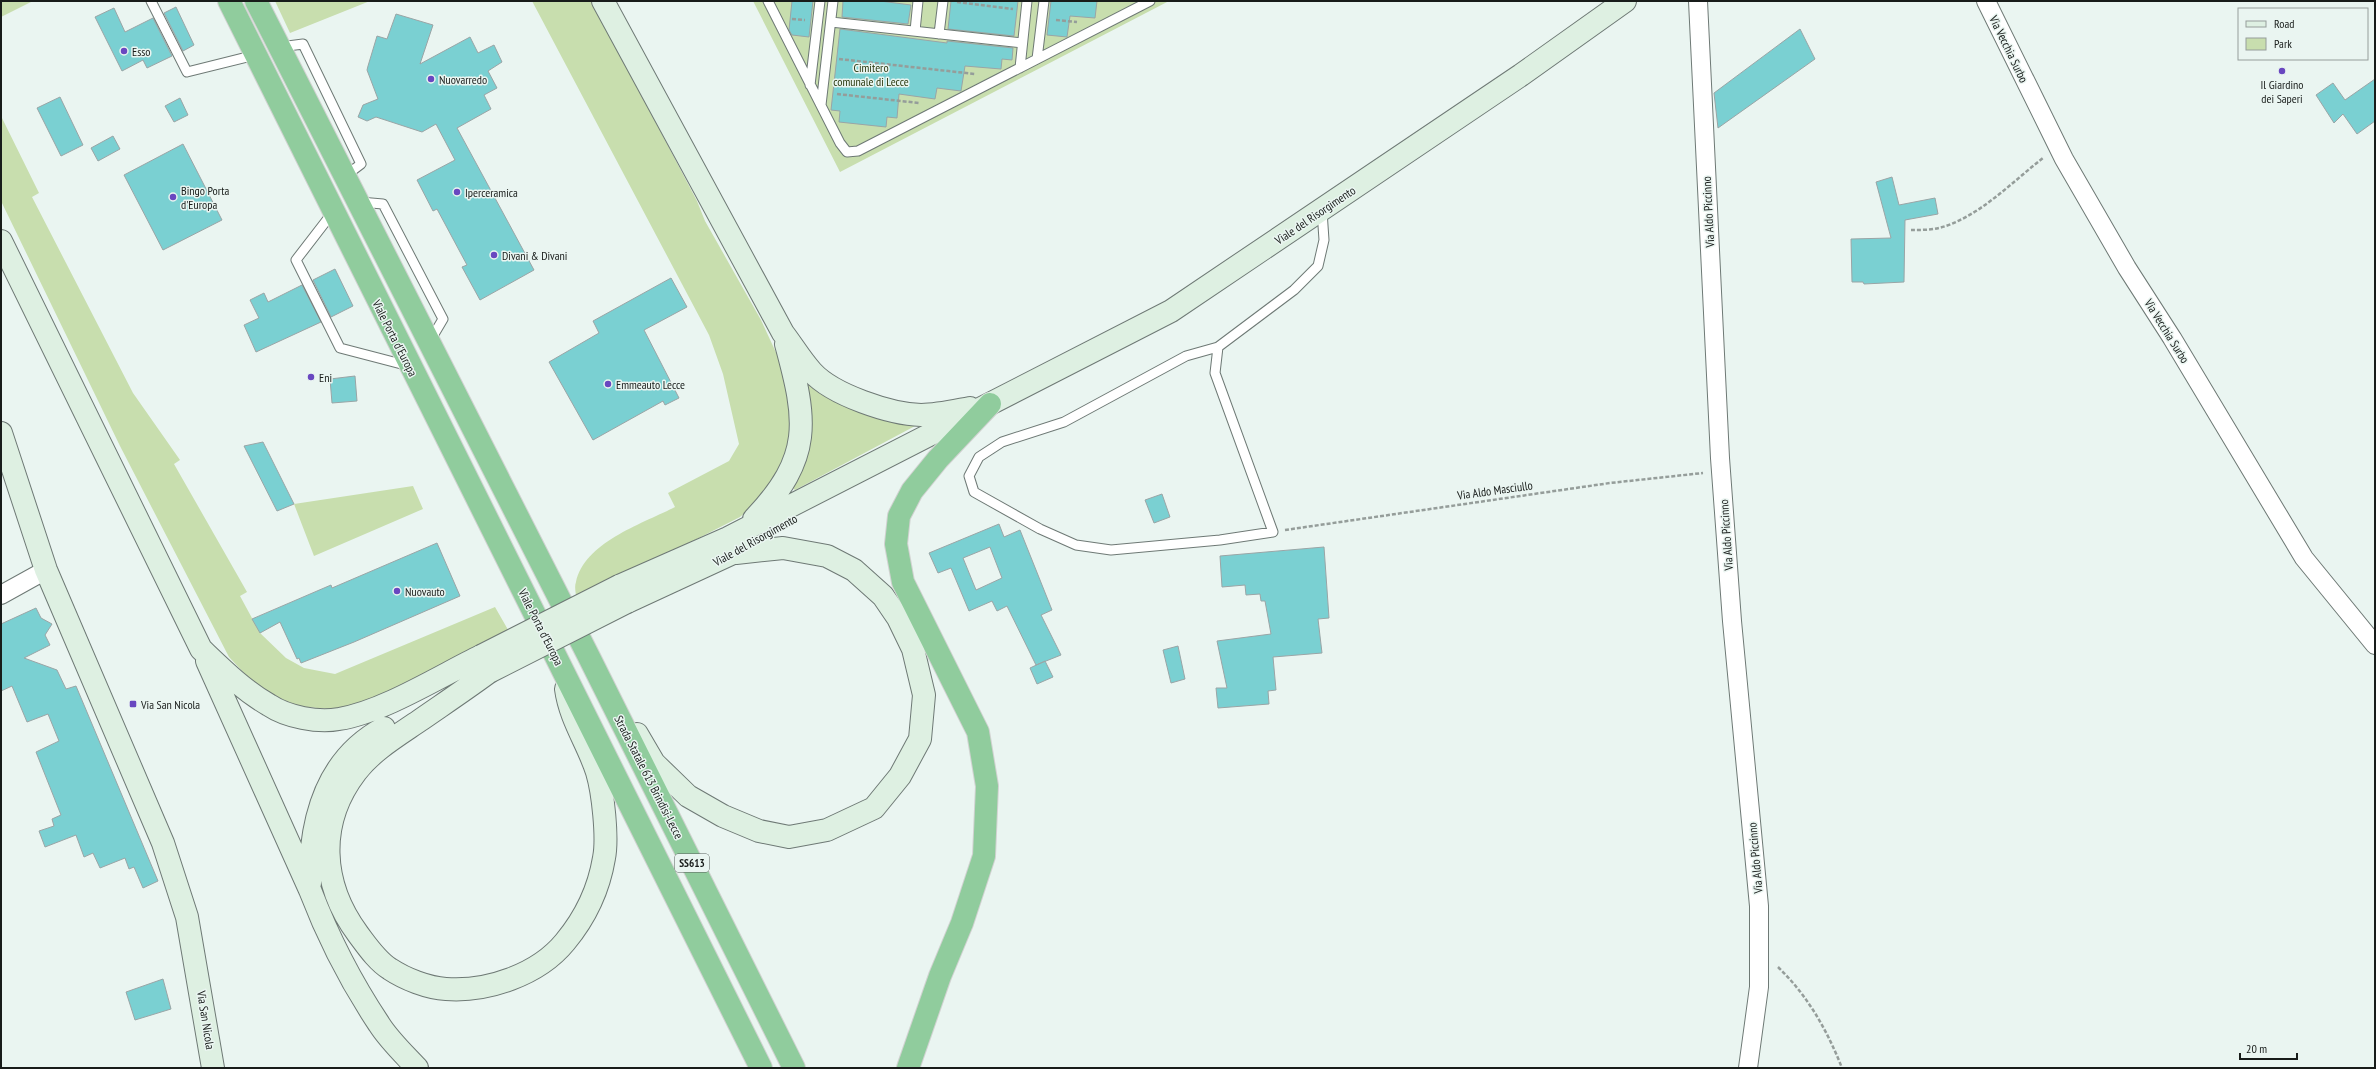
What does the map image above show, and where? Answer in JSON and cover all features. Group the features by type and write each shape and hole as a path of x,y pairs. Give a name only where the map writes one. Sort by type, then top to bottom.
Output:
{"highway":[{"name":"Viale Porta d'Europa","path":"229,1 564,674"},
{"path":"256,1 590,657"},
{"path":"908,1068 940,976 962,922 984,856 987,786 978,732 903,582 896,544 899,516 912,491 938,459 990,404"},
{"name":"Strada Statale 613 Brindisi-Lecce","path":"590,657 794,1068"},
{"name":"SS613","path":"564,674 761,1068"}],"main road":[{"path":"603,1 783,333 813,373 834,389 856,398 921,415 990,404"},
{"name":"Viale del Risorgimento","path":"485,664 623,594 732,546 990,404 1171,311 1322,210 1625,1"},
{"path":"1,241 201,649 310,890 322,920 353,982 379,1025 417,1068"},
{"path":"732,546 753,520 772,500 787,478 797,458 802,431 801,411 797,386 783,333"},
{"name":"Via San Nicola","path":"1,433 46,570 163,843 187,917 213,1068"},
{"path":"590,657 654,762 688,796 723,816 759,831 789,837 828,830 874,808 900,776 920,739 924,695 913,649 898,618 883,596 854,570 827,556 783,548 732,546"},
{"path":"201,649 235,681 270,706 304,718 338,720 371,711 485,664"},
{"path":"485,664 384,744 357,771 339,798 330,829 328,864 336,895 347,919 369,949 389,968 417,982 444,989 479,988 510,979 542,963 564,944 583,918 596,889 605,856 601,800 597,773 567,702 564,674"},
{"path":"310,890 310,854 314,826 326,788 347,757 379,731 485,664"}],"street":[{"name":"Via Aldo Piccinno","path":"1698,1 1721,471 1732,621 1759,898 1759,987 1748,1068"},
{"name":"Via Vecchia Surbo","path":"1986,1 2058,147 2127,268 2172,338 2304,558 2375,645"},
{"path":"1,595 46,570"}],"lane":[{"path":"151,1 187,72 255,55"},
{"path":"768,1 810,85 847,152 858,151 1150,1"},
{"path":"810,85 820,1"},
{"path":"821,106 833,1"},
{"path":"915,31 918,1"},
{"path":"939,34 942,1"},
{"path":"1020,68 1026,1"},
{"path":"1037,59 1044,1"},
{"path":"831,22 1022,43"},
{"path":"1218,347 1215,373 1273,532 1220,540 1111,550 1076,545 1040,529 974,492 969,476 980,457 1002,442 1064,422 1186,356 1218,347 1294,290 1318,266 1324,240 1322,210"},
{"path":"333,212 296,260 336,342 340,348 410,367"}],"path":[{"path":"953,2 1026,11"},
{"path":"776,17 818,21"},
{"path":"1042,18 1103,26"},
{"path":"826,58 1002,77"},
{"path":"822,93 946,106"},
{"path":"1911,230 1938,228 1959,220 1987,203 2058,147"},
{"name":"Via Aldo Masciullo","path":"1273,532 1610,483 1721,471"},
{"path":"1759,949 1793,982 1815,1011 1832,1043 1842,1068"}],"green space":[{"path":"1,1 33,1 1,17"},
{"path":"275,1 370,1 290,33"},
{"path":"532,1 592,1 697,201 705,221 761,320 779,359 795,422 789,451 764,496 740,517 577,600 575,584 581,568 591,556 616,536 675,507 668,493 729,461 739,444 723,374 709,335"},
{"name":"Cimitero comunale di Lecce","path":"753,1 1169,1 840,172"},
{"path":"1,116 39,193 32,197 133,393 180,460 174,464 247,592 240,596 260,633 286,658 304,668 335,674 495,607 511,635 408,687 339,710 296,706 258,688 229,657 120,446 1,201"},
{"path":"805,380 856,410 883,419 913,424 915,426 795,490 792,487 804,461 810,435 810,408"},
{"path":"413,486 423,509 314,556 294,504"}],"building":[{"path":"792,1 813,1 809,37 792,35 789,30"},
{"path":"843,1 880,1 911,5 908,24 842,17"},
{"path":"951,1 1018,1 1014,36 948,29"},
{"path":"1051,1 1097,1 1095,18 1070,16 1067,37 1047,35"},
{"path":"176,7 194,45 183,51 164,13"},
{"path":"114,8 125,32 153,18 172,56 147,68 143,60 122,71 95,17"},
{"path":"396,14 433,25 420,64 470,37 478,53 494,45 502,62 488,71 497,88 484,95 491,109 457,128 534,270 480,300 462,267 467,265 437,209 433,211 417,180 455,160 436,124 422,132 376,117 367,121 358,117 363,105 378,99 367,70 377,36 387,39"},
{"path":"840,29 947,43 947,41 1013,48 1012,60 1002,59 1001,69 965,66 961,91 937,88 935,99 899,94 897,118 887,117 886,127 839,122 840,111 831,110"},
{"path":"1800,29 1815,59 1718,128 1714,93"},
{"path":"2375,79 2375,121 2357,134 2343,114 2334,123 2316,95 2333,83 2345,100"},
{"path":"60,97 83,145 61,156 37,108"},
{"path":"180,98 188,115 174,122 165,106"},
{"path":"113,136 120,149 98,161 91,148"},
{"name":"Bingo Porta d'Europa","path":"183,144 222,220 163,250 124,175"},
{"path":"1892,177 1899,205 1935,198 1938,214 1905,220 1904,282 1864,284 1863,282 1852,282 1851,239 1891,238 1876,182"},
{"path":"335,269 353,306 331,317 313,280"},
{"path":"671,278 687,307 644,330 679,398 665,405 663,401 593,440 549,362 599,333 593,321"},
{"path":"302,285 321,322 256,352 244,325 259,318 250,300 264,293 268,302"},
{"path":"355,376 357,401 332,403 330,379"},
{"path":"263,442 294,504 277,511 244,446"},
{"path":"1162,494 1170,517 1154,523 1145,500"},
{"path":"999,524 1004,537 1020,530 1052,610 1041,615 1061,655 1036,665 1007,606 997,611 992,601 969,611 951,568 938,573 929,553","holes":["990,547 1002,578 976,590 963,558"]},
{"path":"437,543 460,596 354,642 301,663 299,658 297,659 280,622 260,633 252,619 331,585 332,588"},
{"path":"1324,547 1329,618 1318,619 1322,653 1273,657 1276,690 1268,691 1269,704 1218,708 1216,688 1227,688 1217,641 1271,634 1265,601 1261,601 1260,594 1246,595 1245,585 1222,587 1220,556"},
{"path":"36,608 41,618 52,624 45,635 50,645 24,658 57,670 66,689 76,686 158,881 143,888 134,867 129,869 125,858 100,868 93,853 84,857 76,835 45,847 39,831 54,826 52,819 61,815 36,752 59,741 48,714 27,722 12,686 1,691 1,624"},
{"path":"1178,646 1185,679 1171,683 1163,650"},
{"path":"1045,661 1053,677 1037,684 1030,668"},
{"path":"163,979 171,1009 135,1020 126,992"}],"place":[{"name":"Esso","path":"124,51"},
{"name":"Il Giardino dei Saperi","path":"2282,71"},
{"name":"Nuovarredo","path":"431,79"},
{"name":"Iperceramica","path":"457,192"},
{"name":"Bingo Porta d'Europa","path":"173,197"},
{"name":"Divani & Divani","path":"494,255"},
{"name":"Eni","path":"311,377"},
{"name":"Emmeauto Lecce","path":"608,384"},
{"name":"Nuovauto","path":"397,591"},
{"name":"Via San Nicola","path":"133,704"}]}
